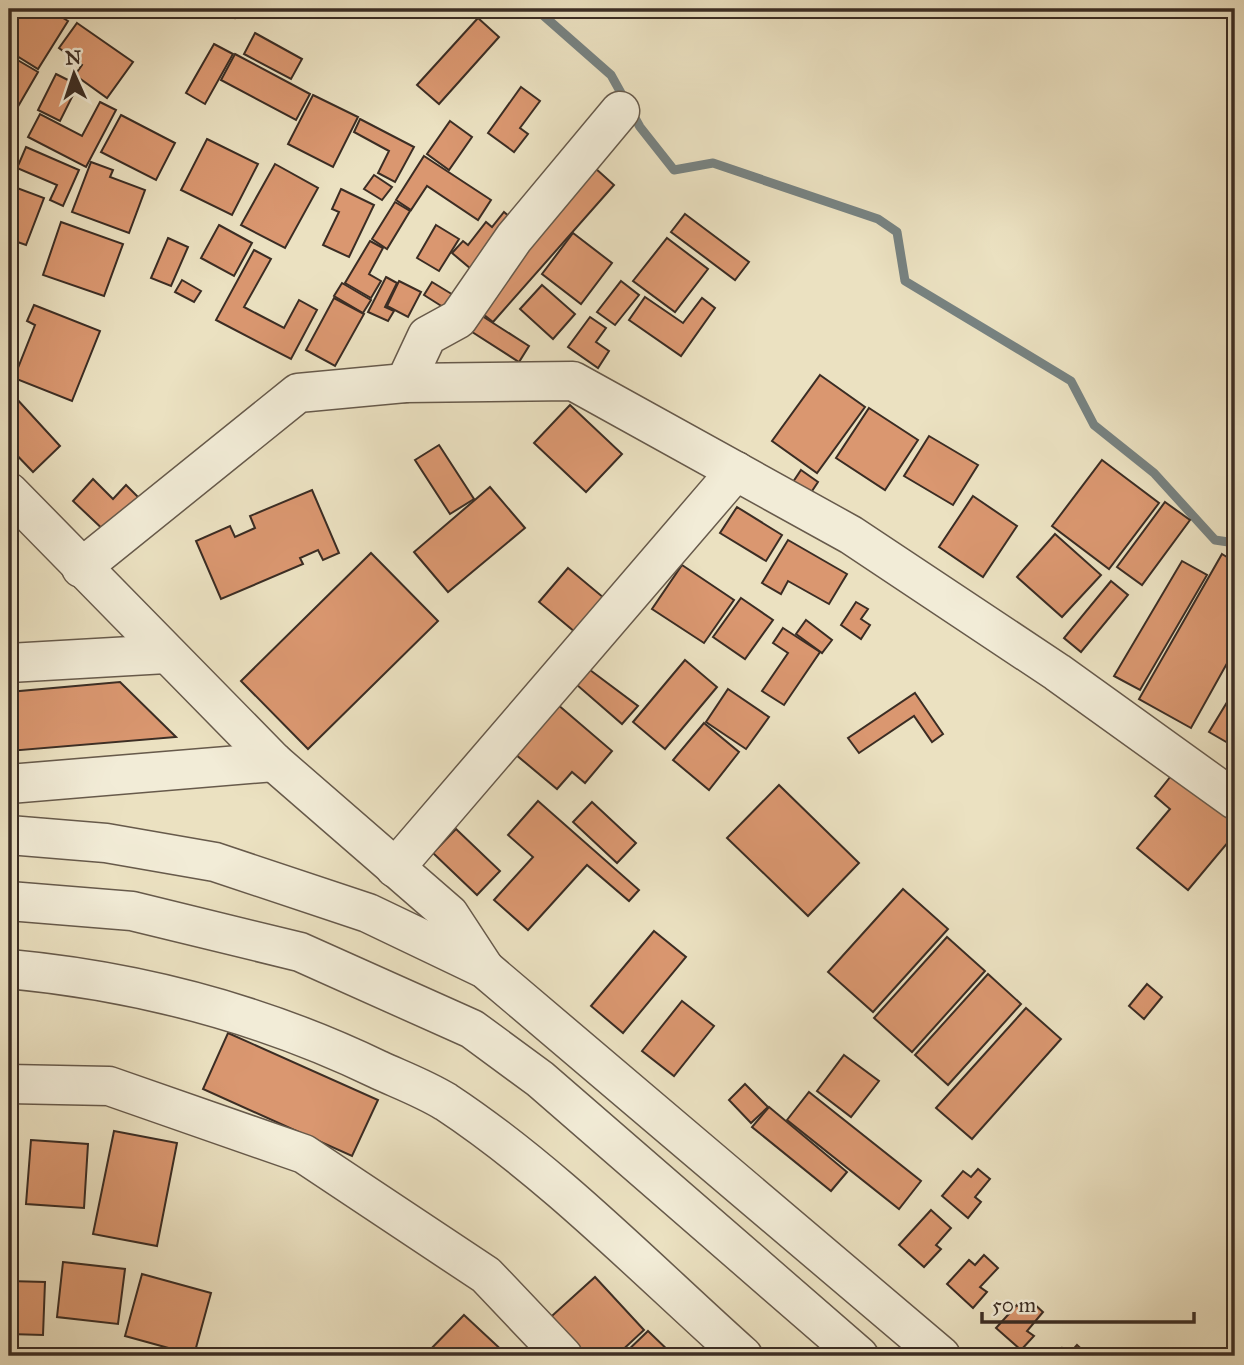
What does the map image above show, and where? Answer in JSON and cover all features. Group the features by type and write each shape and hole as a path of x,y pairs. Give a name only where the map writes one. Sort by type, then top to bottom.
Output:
{"street":[{"path":"404,383 427,336 458,319 514,238 621,111"},
{"path":"81,568 298,393 404,383 573,381 863,543 1056,671 1235,800"},
{"path":"395,867 736,471"},
{"path":"9,492 274,762 449,914 485,969"},
{"path":"9,663 166,654"},
{"path":"9,784 274,762"},
{"path":"9,835 106,843 215,862 368,913 485,969 941,1356"},
{"path":"9,901 132,911 300,952 472,1029 540,1079 859,1356"},
{"path":"9,970 165,993 253,1018 331,1046 443,1101 515,1152 743,1356"},
{"path":"9,1084 109,1086 304,1154 486,1275 563,1356"}],"building":[{"path":"9,9 48,9 68,21 38,69 9,51"},
{"path":"226,9 243,9 235,18"},
{"path":"478,18 499,37 439,104 417,85"},
{"path":"77,23 133,62 107,98 75,75 82,65 59,48"},
{"path":"255,33 302,59 291,79 244,54"},
{"path":"214,44 233,54 205,104 186,93"},
{"path":"235,54 310,94 296,120 221,80"},
{"path":"9,55 38,72 16,110 9,107"},
{"path":"56,74 78,85 60,121 38,110"},
{"path":"521,87 540,101 520,128 528,134 514,152 488,133"},
{"path":"313,95 358,117 333,167 288,144"},
{"path":"100,102 116,110 86,167 28,137 40,114 82,136"},
{"path":"121,115 175,143 156,180 101,152"},
{"path":"9,118 15,121 9,134"},
{"path":"360,119 414,147 395,182 378,173 389,151 354,132"},
{"path":"450,121 472,137 449,170 427,154"},
{"path":"207,139 258,164 232,215 181,190"},
{"path":"26,147 79,170 63,206 50,200 57,185 17,168"},
{"path":"424,156 491,200 478,220 427,186 411,210 396,200"},
{"path":"91,162 113,170 110,177 145,190 129,233 72,212"},
{"path":"275,164 318,188 285,248 241,225"},
{"path":"595,168 614,185 493,322 473,306"},
{"path":"374,175 392,187 382,200 364,189"},
{"path":"9,185 44,198 26,245 9,239"},
{"path":"341,189 374,205 349,257 323,245 339,212 332,209"},
{"path":"395,202 410,211 387,249 372,239"},
{"path":"504,212 518,224 477,274 452,253 463,241 468,245 486,222 492,227"},
{"path":"685,214 749,262 735,280 671,232"},
{"path":"61,222 123,244 104,296 43,275"},
{"path":"219,225 252,243 234,276 201,258"},
{"path":"436,225 459,239 439,271 417,258"},
{"path":"573,233 612,263 581,304 542,274"},
{"path":"168,238 188,247 171,286 151,278"},
{"path":"667,238 708,269 675,312 633,281"},
{"path":"370,241 383,248 369,274 381,281 371,298 345,283"},
{"path":"254,250 271,259 244,307 284,328 299,300 317,310 291,359 216,320"},
{"path":"386,277 397,283 385,307 394,311 388,321 368,312"},
{"path":"182,280 201,291 194,302 175,292"},
{"path":"399,281 421,292 408,317 387,306"},
{"path":"621,281 639,295 615,325 597,312"},
{"path":"432,282 463,301 454,314 424,295"},
{"path":"342,283 371,300 363,313 334,296"},
{"path":"542,285 575,314 553,339 520,309"},
{"path":"645,297 683,323 702,298 715,308 681,356 629,320"},
{"path":"334,298 364,314 335,366 306,350"},
{"path":"34,305 100,331 72,401 14,378 35,325 27,321"},
{"path":"479,314 529,346 519,362 469,330"},
{"path":"590,317 606,328 596,342 609,351 598,368 568,347"},
{"path":"820,375 865,407 817,473 772,441"},
{"path":"15,397 60,446 33,472 9,447 9,402"},
{"path":"570,405 622,454 586,492 534,443"},
{"path":"869,408 918,440 885,490 836,458"},
{"path":"929,436 978,465 953,505 904,476"},
{"path":"439,445 474,499 450,514 415,460"},
{"path":"1102,460 1159,503 1109,569 1052,526"},
{"path":"801,470 818,482 806,500 789,488"},
{"path":"93,479 113,499 126,485 142,501 109,535 73,501"},
{"path":"490,487 525,528 448,592 414,552"},
{"path":"312,490 339,553 323,560 318,550 300,558 303,564 221,599 196,541 230,526 235,537 255,528 250,516"},
{"path":"973,496 1017,526 983,577 939,547"},
{"path":"1165,502 1190,520 1142,585 1117,567"},
{"path":"737,507 782,535 766,561 720,533"},
{"path":"1055,534 1101,575 1062,617 1017,577"},
{"path":"788,540 847,574 829,604 788,581 781,594 762,583"},
{"path":"371,553 438,621 308,749 241,681"},
{"path":"1222,554 1235,562 1235,649 1191,728 1139,699"},
{"path":"1182,561 1207,575 1140,690 1114,676"},
{"path":"682,565 734,600 704,643 652,609"},
{"path":"568,568 610,603 581,637 539,602"},
{"path":"1111,581 1128,595 1081,652 1064,638"},
{"path":"741,598 773,620 745,659 713,637"},
{"path":"856,602 868,609 861,619 870,625 861,639 841,625"},
{"path":"806,620 832,640 822,653 796,634"},
{"path":"783,628 820,652 784,705 762,691 788,653 773,643"},
{"path":"685,660 717,687 665,749 633,722"},
{"path":"590,670 638,706 622,724 577,685"},
{"path":"120,682 176,737 9,751 9,692"},
{"path":"728,689 769,717 746,749 706,722"},
{"path":"1235,689 1235,747 1209,732"},
{"path":"915,693 943,734 932,742 914,716 859,753 848,738"},
{"path":"557,704 612,751 585,783 572,772 557,789 515,754"},
{"path":"704,723 739,752 709,790 673,760"},
{"path":"1175,771 1235,821 1235,834 1188,890 1137,848 1170,809 1155,796"},
{"path":"779,785 859,863 808,916 727,838"},
{"path":"538,801 639,890 629,901 587,865 528,930 494,900 533,857 508,835"},
{"path":"592,802 636,843 617,863 573,822"},
{"path":"456,829 500,871 477,895 433,853"},
{"path":"903,889 948,929 873,1012 828,972"},
{"path":"654,931 686,957 623,1033 591,1006"},
{"path":"947,937 985,971 912,1052 874,1018"},
{"path":"988,974 1021,1004 948,1085 915,1055"},
{"path":"1147,984 1162,997 1144,1019 1129,1006"},
{"path":"682,1001 714,1026 674,1076 642,1051"},
{"path":"1026,1008 1061,1039 972,1139 936,1108"},
{"path":"228,1033 378,1100 352,1156 203,1089"},
{"path":"844,1055 879,1081 851,1117 817,1091"},
{"path":"745,1084 768,1107 751,1123 729,1100"},
{"path":"809,1092 921,1181 899,1209 787,1120"},
{"path":"769,1107 847,1172 831,1191 752,1127"},
{"path":"114,1131 177,1143 157,1246 93,1234"},
{"path":"31,1140 88,1144 84,1208 26,1204"},
{"path":"9,1143 15,1143 18,1219 9,1220"},
{"path":"978,1169 990,1179 975,1197 981,1202 968,1218 942,1196 963,1171 971,1177"},
{"path":"931,1210 951,1228 936,1245 941,1249 924,1267 899,1245"},
{"path":"984,1255 998,1268 980,1287 987,1292 973,1308 947,1284 969,1260 975,1265"},
{"path":"63,1262 125,1269 118,1324 57,1317"},
{"path":"142,1274 211,1293 194,1355 125,1336"},
{"path":"595,1277 644,1330 616,1356 573,1356 543,1324"},
{"path":"9,1281 45,1282 43,1335 9,1334"},
{"path":"1032,1302 1043,1312 1027,1331 1034,1336 1021,1350 996,1328 1017,1305 1024,1311"},
{"path":"464,1315 508,1356 424,1356"},
{"path":"648,1331 674,1356 622,1356"},
{"path":"1077,1345 1089,1356 1055,1356 1062,1348 1069,1354"}],"waterway":[{"path":"536,9 611,75 640,127 674,170 713,163 878,219 897,232 905,281 1071,381 1094,425 1154,473 1215,540 1235,543"}]}
